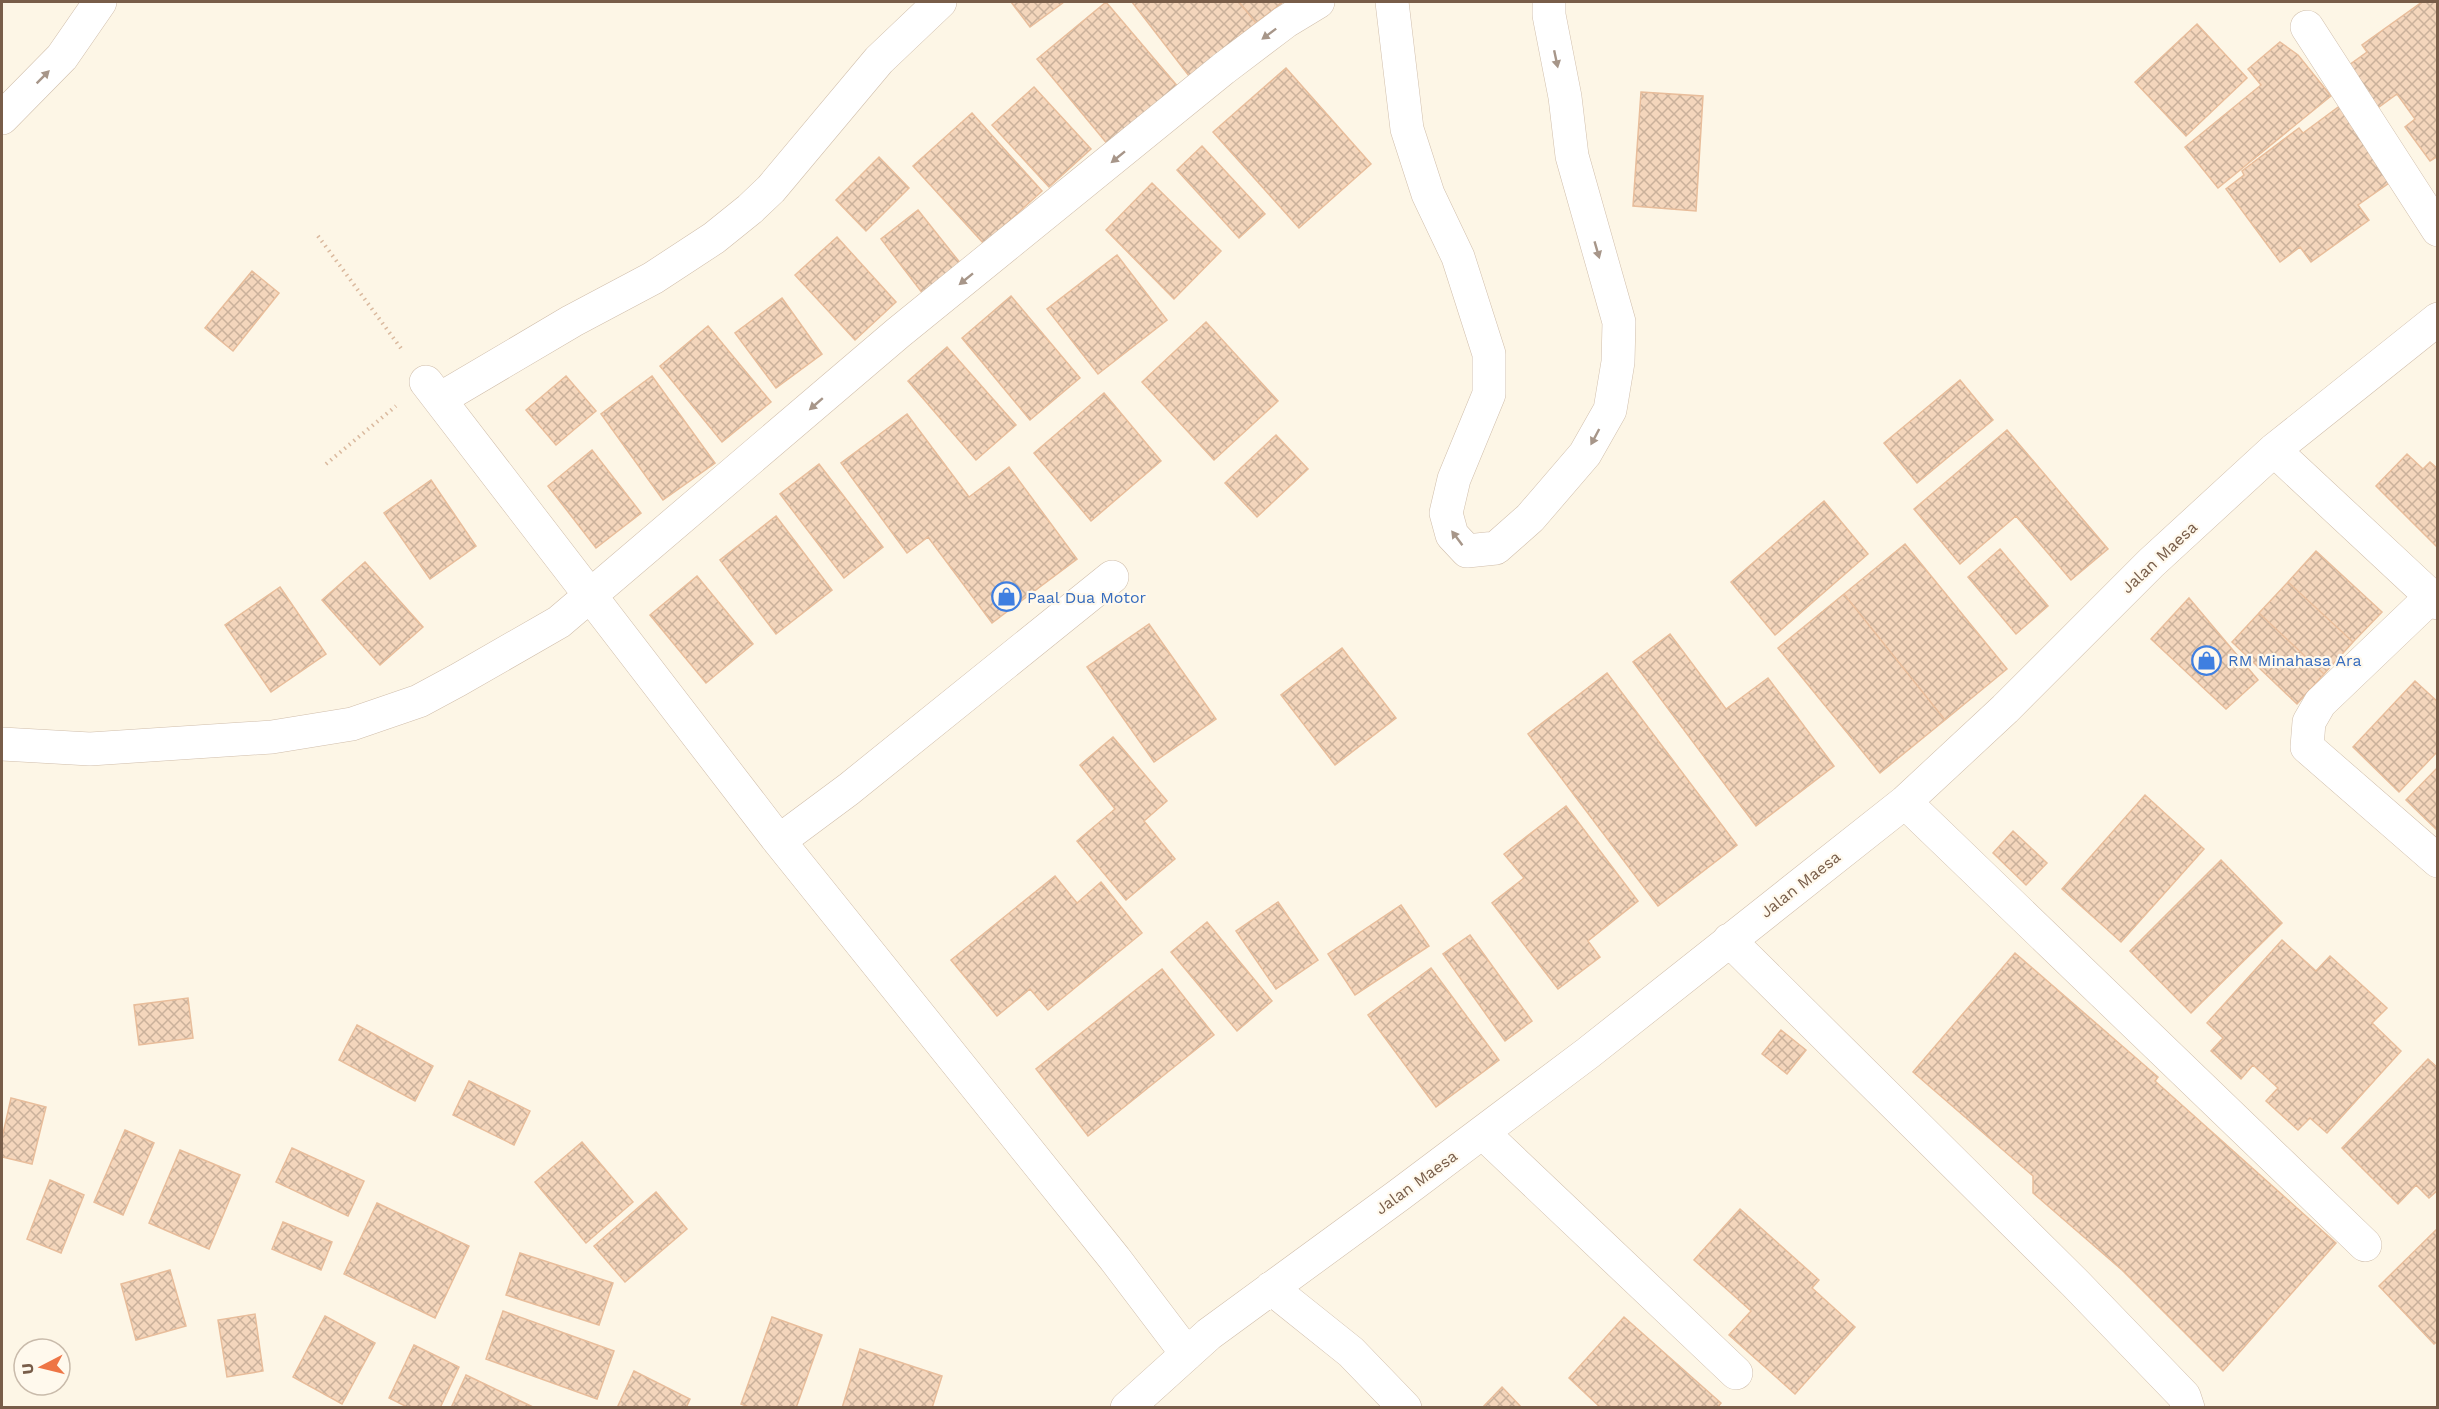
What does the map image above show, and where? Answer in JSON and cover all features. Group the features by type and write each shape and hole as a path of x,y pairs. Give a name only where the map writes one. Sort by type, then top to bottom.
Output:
{"street":[{"path":"2,118 62,57 100,2"},
{"path":"940,2 879,60 771,189 714,238 653,278 433,390 779,841 1115,1258 1187,1354"},
{"path":"2,744 90,749 272,737 352,724 419,701 448,685 559,622 898,333 1223,69 1285,22 1318,2"},
{"path":"1392,2 1407,129 1428,194 1458,257 1489,354 1489,394 1454,479 1446,513 1452,535 1467,551 1496,548 1530,518 1586,454 1610,410 1618,362 1619,322 1572,156 1565,98 1548,15 1549,2"},
{"path":"2307,27 2438,230"},
{"name":"Jalan Maesa","path":"1127,1407 1209,1334 1483,1133 1642,1012 1729,940 1905,802 2005,709 2151,563 2274,450 2438,319"},
{"path":"2274,450 2434,600 2320,703 2309,722 2307,747 2438,861"},
{"path":"779,841 849,789 1112,577"},
{"path":"1905,802 2365,1245"},
{"path":"1729,940 2075,1283 2184,1396 2188,1407"},
{"path":"1483,1133 1736,1373"},
{"path":"1271,1288 1351,1352 1405,1407"}],"path":[{"path":"318,236 433,390 326,464"}],"building":[{"path":"1011,2 1064,2 1030,27"},
{"path":"1106,2 1179,88 1109,146 1037,59"},
{"path":"1132,2 1239,2 1256,23 1189,76"},
{"path":"1239,2 1283,2 1256,23"},
{"path":"2422,2 2438,2 2438,156 2430,161 2405,127 2415,119 2397,94 2375,110 2345,68 2367,52 2362,45"},
{"path":"2197,24 2247,78 2186,136 2135,82"},
{"path":"2280,42 2298,55 2331,96 2218,188 2185,147 2261,85 2248,69"},
{"path":"1286,68 1371,164 1299,228 1213,132"},
{"path":"1034,87 1091,149 1049,187 992,125"},
{"path":"1641,92 1703,96 1696,211 1633,206"},
{"path":"2345,102 2399,176 2358,205 2369,220 2311,262 2300,247 2280,262 2226,189 2244,175 2242,171 2299,128 2303,133"},
{"path":"972,113 1042,191 984,244 913,166"},
{"path":"1202,146 1265,214 1239,238 1177,170"},
{"path":"879,157 909,188 866,231 836,200"},
{"path":"1152,183 1221,251 1174,299 1106,230"},
{"path":"918,210 961,264 923,294 881,239"},
{"path":"837,237 896,302 855,340 795,275"},
{"path":"1117,255 1167,320 1098,374 1047,309"},
{"path":"252,271 279,293 233,351 205,328"},
{"path":"1011,296 1080,378 1030,420 962,338"},
{"path":"782,298 822,354 776,388 735,333"},
{"path":"1206,322 1278,401 1214,460 1142,382"},
{"path":"708,326 771,402 722,442 660,366"},
{"path":"947,347 1016,425 976,460 908,381"},
{"path":"566,376 596,411 556,445 526,410"},
{"path":"652,376 715,463 663,500 601,414"},
{"path":"1960,380 1993,420 1917,483 1884,443"},
{"path":"1104,393 1161,461 1091,521 1034,453"},
{"path":"907,414 969,497 1009,467 1077,559 992,623 928,537 907,553 841,463"},
{"path":"2007,430 2108,549 2071,580 2016,516 1960,564 1914,509"},
{"path":"1276,435 1308,469 1257,517 1225,483"},
{"path":"592,450 641,513 596,548 548,486"},
{"path":"2407,454 2423,469 2430,462 2438,469 2438,548 2376,486"},
{"path":"819,464 883,547 844,578 780,494"},
{"path":"431,480 476,546 430,579 384,513"},
{"path":"1824,501 1868,554 1775,635 1731,582"},
{"path":"776,516 832,590 776,634 720,560"},
{"path":"1905,544 2007,669 1945,720 1844,594"},
{"path":"2000,549 2048,606 2016,634 1968,577"},
{"path":"2316,551 2382,612 2353,642 2288,582"},
{"path":"365,562 423,627 380,665 322,600"},
{"path":"697,576 753,644 706,683 650,615"},
{"path":"2288,582 2353,642 2324,674 2259,613"},
{"path":"280,587 326,654 271,692 225,625"},
{"path":"1844,594 1945,720 1880,773 1778,648"},
{"name":"RM Minahasa Ara","path":"2189,598 2258,680 2226,709 2151,639"},
{"path":"2259,613 2324,674 2297,704 2232,642"},
{"path":"1149,624 1216,719 1154,762 1087,667"},
{"path":"1670,634 1726,709 1768,678 1834,766 1756,826 1633,662"},
{"path":"1342,648 1396,718 1335,765 1281,695"},
{"path":"1607,673 1737,845 1658,906 1528,734"},
{"path":"2415,681 2438,702 2438,751 2399,792 2353,747"},
{"path":"1113,737 1167,801 1144,821 1175,859 1126,900 1077,841 1115,809 1080,765"},
{"path":"2438,767 2438,831 2406,800"},
{"path":"2145,795 2204,849 2121,942 2062,889"},
{"path":"1566,806 1638,901 1588,941 1600,957 1558,989 1492,903 1524,878 1504,854"},
{"path":"2013,831 2047,863 2026,885 1993,853"},
{"path":"2221,860 2282,923 2191,1013 2130,951"},
{"path":"1055,876 1077,903 1101,882 1142,933 1048,1010 1030,989 997,1016 951,960"},
{"path":"1278,902 1318,960 1276,989 1236,931"},
{"path":"1401,905 1429,946 1355,995 1328,954"},
{"path":"1207,922 1272,1001 1237,1031 1171,952"},
{"path":"1470,935 1532,1021 1505,1041 1443,954"},
{"path":"2282,940 2316,971 2330,956 2387,1008 2372,1023 2401,1051 2327,1133 2310,1118 2298,1130 2266,1101 2278,1088 2253,1065 2241,1079 2211,1051 2223,1038 2207,1023"},
{"path":"2015,953 2158,1077 2155,1081 2336,1243 2223,1371 2122,1270 2033,1193 2033,1176 1913,1072"},
{"path":"1431,968 1499,1060 1436,1107 1368,1015"},
{"path":"1162,969 1214,1035 1088,1136 1036,1069"},
{"path":"188,998 193,1038 139,1045 134,1005"},
{"path":"357,1025 433,1066 415,1101 339,1060"},
{"path":"1781,1030 1806,1050 1787,1074 1762,1054"},
{"path":"2428,1059 2438,1068 2438,1190 2429,1198 2416,1185 2398,1204 2342,1148"},
{"path":"469,1081 530,1111 514,1145 453,1115"},
{"path":"11,1098 46,1107 32,1164 2,1157 2,1138"},
{"path":"125,1130 154,1143 123,1215 94,1202"},
{"path":"582,1142 633,1202 586,1243 535,1182"},
{"path":"292,1148 364,1181 348,1216 276,1182"},
{"path":"180,1150 240,1175 209,1249 149,1223"},
{"path":"50,1180 84,1195 61,1253 27,1239"},
{"path":"656,1192 687,1229 625,1282 594,1246"},
{"path":"377,1203 469,1246 435,1318 344,1274"},
{"path":"1740,1209 1819,1280 1812,1288 1855,1327 1795,1394 1729,1335 1751,1311 1694,1260"},
{"path":"283,1222 332,1242 321,1270 272,1249"},
{"path":"2437,1229 2438,1341 2434,1344 2379,1286"},
{"path":"520,1253 613,1283 599,1325 506,1295"},
{"path":"170,1270 186,1326 136,1340 121,1284"},
{"path":"503,1311 614,1351 597,1399 486,1359"},
{"path":"255,1314 263,1371 227,1377 218,1320"},
{"path":"325,1316 375,1343 342,1404 293,1377"},
{"path":"772,1317 822,1335 796,1408 751,1408 741,1404"},
{"path":"1624,1317 1721,1403 1717,1408 1601,1408 1569,1378"},
{"path":"414,1345 459,1367 440,1408 409,1408 389,1398"},
{"path":"860,1349 942,1376 932,1408 842,1408"},
{"path":"634,1371 690,1399 686,1408 617,1408"},
{"path":"466,1375 533,1407 533,1408 451,1408"},
{"path":"1502,1387 1522,1408 1482,1408"}],"place":[{"name":"Paal Dua Motor","path":"1006,597"},
{"name":"RM Minahasa Ara","path":"2207,660"}]}
